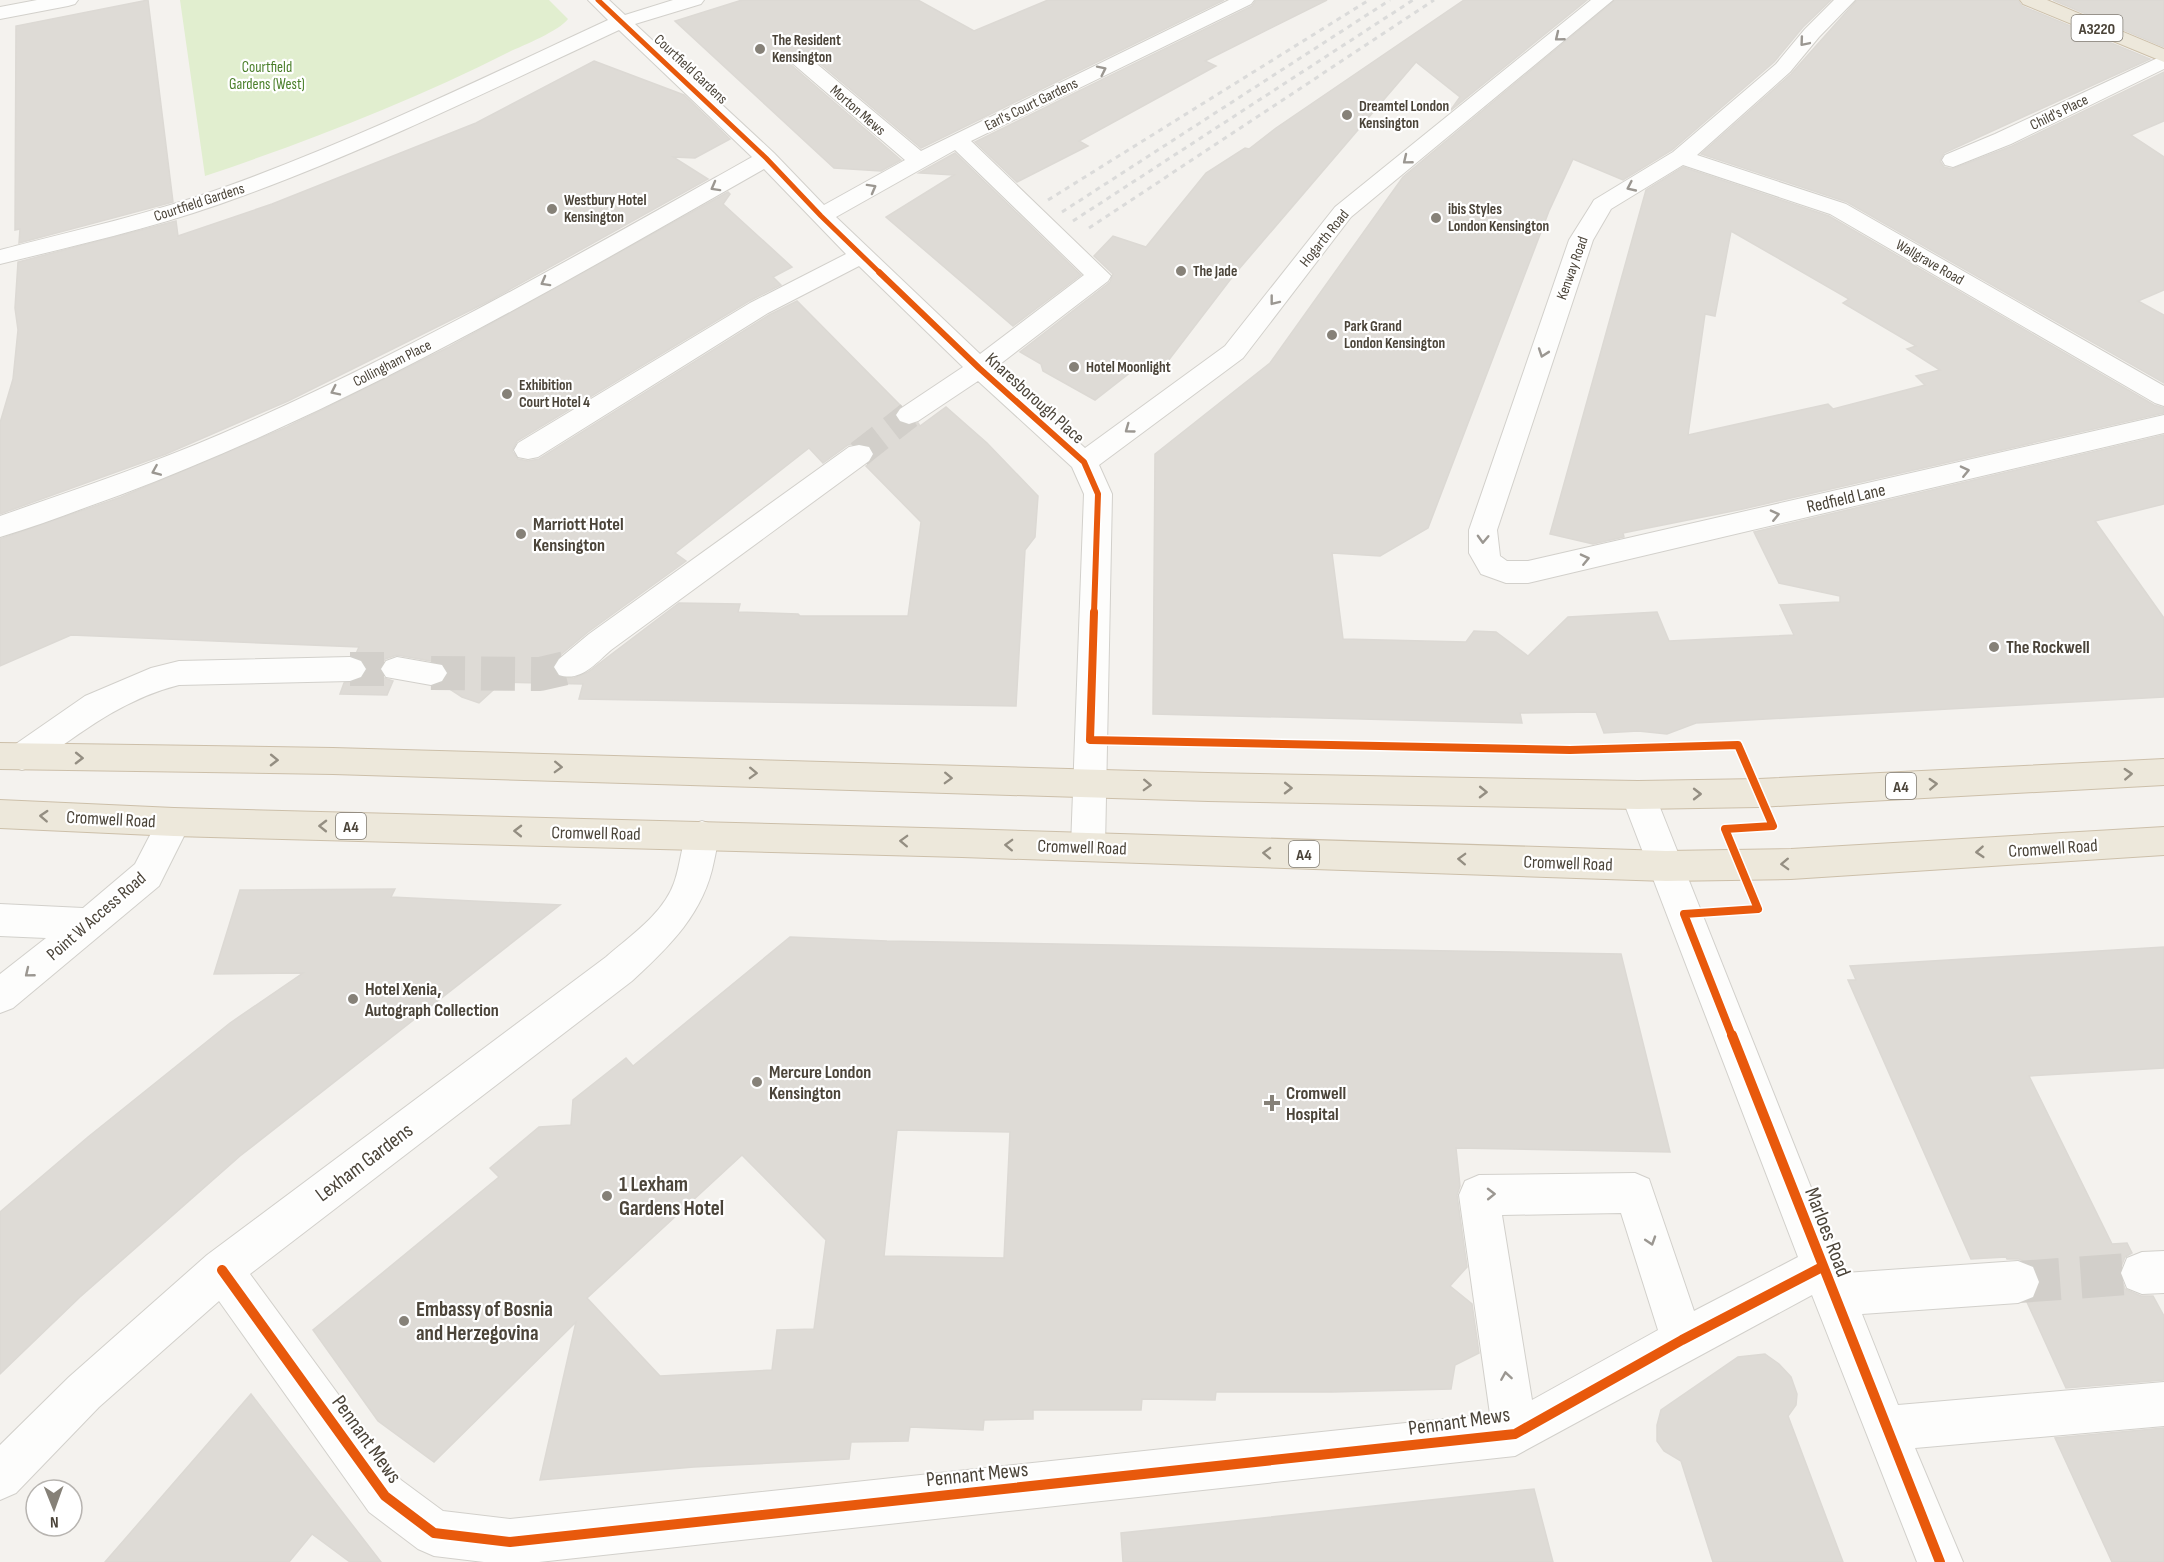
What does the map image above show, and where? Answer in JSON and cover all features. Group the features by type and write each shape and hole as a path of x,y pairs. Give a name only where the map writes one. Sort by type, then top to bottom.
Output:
{"highway":[{"name":"A3220","path":"2030,0 2164,56"},
{"name":"A4","path":"11,757 333,761 1208,787 1638,795 1759,793 2164,772"},
{"name":"Cromwell Road","path":"0,814 174,822 702,835 1666,866 1791,864 2164,841"}],"street":[{"path":"0,13 68,0"},
{"name":"Courtfield Gardens","path":"598,0 766,158"},
{"path":"621,22 694,0"},
{"name":"Earl's Court Gardens","path":"821,216 957,141 1244,0"},
{"name":"Hogarth Road","path":"1084,462 1234,351 1343,212 1603,0"},
{"name":"Kenway Road","path":"1528,572 1500,572 1490,566 1484,555 1483,530 1581,240 1602,205 1681,157 1783,68 1812,33 1845,0"},
{"name":"Courtfield Gardens","path":"0,256 156,217 292,170 380,133 621,22"},
{"name":"Morton Mews","path":"798,57 920,161"},
{"name":"Child's Place","path":"1953,160 2003,139 2164,61"},
{"path":"909,415 979,368 1099,276 957,141"},
{"name":"Wallgrave Road","path":"1681,157 1838,209 2164,397"},
{"name":"Knaresborough Place","path":"766,158 821,216 979,368 1084,462 1098,494 1088,847"},
{"name":"Collingham Place","path":"0,527 139,478 261,427 477,320 766,158"},
{"path":"528,450 759,308 862,255"},
{"name":"Redfield Lane","path":"1528,572 2164,424"},
{"path":"570,667 600,642 859,454"},
{"path":"11,757 96,705 151,680 179,673 350,669"},
{"path":"397,669 431,673"},
{"name":"Marloes Road","path":"1638,795 1885,1428 1940,1562"},
{"name":"Point W Access Road","path":"0,996 147,875 174,822"},
{"name":"Lexham Gardens","path":"0,1477 84,1392 222,1270 619,969 662,929 681,906 692,882 702,835"},
{"path":"0,920 90,924"},
{"path":"1515,1434 1479,1195 1635,1193 1682,1340"},
{"name":"Pennant Mews","path":"222,1270 384,1496 434,1533 510,1542 1515,1434 1682,1340 1828,1281"},
{"path":"1828,1281 2018,1282"},
{"path":"1885,1428 2164,1404"}],"green space":[{"name":"Courtfield Gardens (West)","path":"180,0 549,0 568,19 541,37 397,104 321,135 205,176"}],"building":[{"path":"148,0 173,202 19,243 20,229 15,230 16,26"},
{"path":"742,0 918,0 974,31 1048,0 1224,0 921,148 806,52 789,53 786,58 790,64 901,160 881,171 834,168 675,21"},
{"path":"1256,0 1327,0 1205,61 1216,66 1079,141 1088,146 1017,182 975,142 1252,6"},
{"path":"1464,0 1587,0 1450,111 1460,97 1416,62 1233,276 1158,374 1140,365 1095,400 1043,371 1041,364 1020,352 1110,282 1113,274 1094,256 1113,236 1146,247 1206,173 1245,148 1249,149 1276,128"},
{"path":"1615,0 1831,0 1803,27 1774,62 1672,150 1623,180 1573,159 1549,211 1428,528 1380,556 1332,553 1343,639 1466,642 1474,631 1496,632 1528,656 1568,617 1657,612 1669,641 1794,635 1780,605 1840,602 1840,596 1779,583 1754,532 2164,435 2164,504 2095,521 2164,618 2164,697 1696,723 1667,734 1638,731 1604,733 1596,712 1520,713 1522,723 1153,714 1155,454 1270,363 1403,177"},
{"path":"1857,0 2018,0 2022,6 2150,59 1944,153 1940,161 1944,167 1952,169 2012,146 2164,72 2164,121 2131,135 2164,157 2164,290 2138,301 2164,315 2164,383 1847,202 1701,154 1791,74"},
{"path":"2053,0 2164,0 2164,47"},
{"path":"594,61 684,95 730,139 695,158 673,157 708,179 489,301 288,401 166,454 0,514 0,423 13,379 18,330 15,308 18,262 176,221 178,236 272,204 476,123"},
{"path":"955,153 1081,275 1013,326 886,217 954,175 919,173"},
{"path":"1683,167 1829,216 2154,405 2164,408 2164,413 1743,509 1623,533 1624,537 1593,544 1550,534 1646,190","holes":["1731,231 1849,299 1843,303 1916,346 1907,349 1940,370 1916,376 1925,385 1833,409 1828,404 1688,435 1705,314 1715,316"]},
{"path":"728,192 730,194 723,204 792,267 773,277 781,285 749,301 517,441 512,451 518,459 528,461 539,459 769,315 797,301 901,406 894,414 898,422 908,426 918,423 920,426 946,407 987,443 1038,496 1035,537 1025,550 1016,706 579,699 583,684 502,682 479,703 462,697 442,684 449,674 442,663 397,655 385,659 379,668 384,678 393,681 387,695 340,694 344,683 362,679 368,670 363,660 355,656 359,647 71,635 0,666 0,539 121,497 287,427 449,347","holes":["859,443 869,445 875,453 871,462 866,466 921,522 908,616 800,616 798,614 738,612 740,604 679,603 588,672 574,678 557,676 552,666 558,657 588,632 686,561 675,553 809,448 823,463 848,445"]},
{"path":"395,889 391,897 560,905 240,1156 80,1297 0,1374 0,1212 88,1137 230,1023 303,973 214,974 240,890"},
{"path":"790,937 887,941 1621,954 1670,1152 1456,1148 1460,1186 1457,1195 1467,1267 1450,1286 1472,1304 1479,1353 1455,1365 1451,1389 1216,1392 1215,1400 1142,1399 1141,1410 1033,1410 1033,1419 984,1420 983,1430 910,1427 908,1441 851,1442 849,1459 694,1467 540,1480 576,1322 434,1462 378,1421 313,1330 499,1177 490,1168 539,1127 571,1125 573,1100 626,1058 633,1066","holes":["897,1130 1010,1132 1004,1258 884,1256","742,1155 826,1240 814,1329 777,1330 772,1370 660,1376 587,1298"]},
{"path":"2164,947 2164,1068 2029,1076 2112,1244 2127,1243 2132,1253 2125,1257 2119,1272 2125,1289 2141,1296 2153,1296 2164,1316 2164,1380 2066,1388 2027,1302 2035,1298 2041,1283 2035,1266 2019,1259 2007,1259 2006,1257 1971,1259 1848,980 1856,980 1850,966"},
{"path":"1765,1354 1791,1377 1797,1394 1796,1405 1788,1416 1843,1562 1713,1562 1681,1461 1664,1451 1657,1441 1657,1425 1661,1410 1738,1357"},
{"path":"251,1394 381,1562 350,1562 312,1534 289,1562 105,1562"},
{"path":"2164,1428 2164,1562 2112,1562 2055,1438"},
{"path":"1534,1489 1553,1562 1123,1562 1121,1533"}],"tunnel":[{"path":"859,454 909,415"},
{"path":"431,673 540,674 570,667"},
{"path":"350,669 397,669"},
{"path":"2018,1282 2142,1273"}],"railway":[{"path":"1048,200 1369,0"},
{"path":"1062,212 1390,0"},
{"path":"1073,221 1413,0"},
{"path":"1089,228 1434,0"}],"cycle path":[{"path":"598,0 766,158 821,216 979,368 1084,462 1098,494 1090,740 1570,750 1738,745 1773,826 1725,829 1758,909 1684,914 1940,1562"},
{"path":"222,1270 385,1496 434,1533 510,1542 1515,1434 1682,1340 1822,1267"}],"place":[{"name":"The Resident Kensington","path":"760,49"},
{"name":"Dreamtel London Kensington","path":"1347,115"},
{"name":"Westbury Hotel Kensington","path":"552,209"},
{"name":"ibis Styles London Kensington","path":"1436,218"},
{"name":"The Jade","path":"1181,271"},
{"name":"Park Grand London Kensington","path":"1332,335"},
{"name":"Hotel Moonlight","path":"1074,367"},
{"name":"Exhibition Court Hotel 4","path":"507,394"},
{"name":"Marriott Hotel Kensington","path":"521,534"},
{"name":"The Rockwell","path":"1994,647"},
{"name":"Hotel Xenia, Autograph Collection","path":"353,999"},
{"name":"Mercure London Kensington","path":"757,1082"},
{"name":"Cromwell Hospital","path":"1272,1103"},
{"name":"1 Lexham Gardens Hotel","path":"607,1196"},
{"name":"Embassy of Bosnia and Herzegovina","path":"404,1321"}]}
